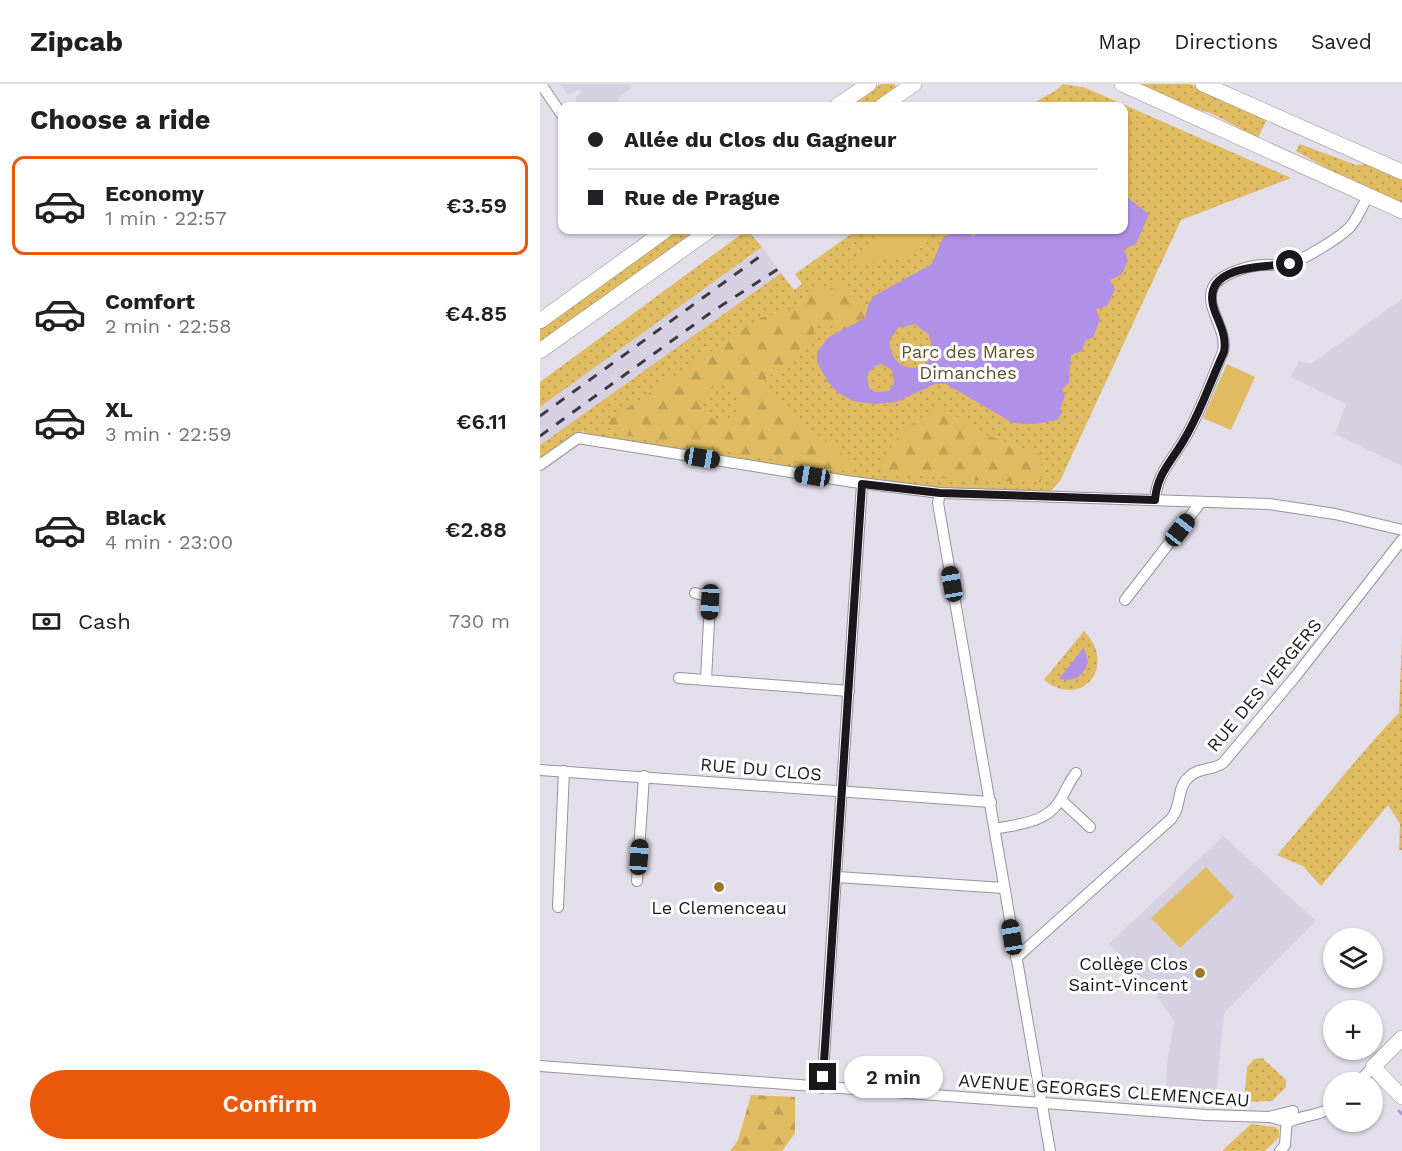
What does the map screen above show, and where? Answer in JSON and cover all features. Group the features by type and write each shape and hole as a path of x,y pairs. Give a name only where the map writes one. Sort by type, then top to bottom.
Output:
{"main road":[{"path":"843,102 869,84"},
{"path":"888,102 914,84"},
{"path":"1122,84 1261,145 1402,211"},
{"path":"1203,84 1402,172"},
{"path":"540,321 648,234"},
{"path":"540,351 704,234"},
{"path":"1402,1038 1373,1067 1402,1098"}],"street":[{"path":"541,84 558,109"},
{"path":"1155,500 1156,489 1166,462 1185,439 1224,352 1226,341 1211,301 1212,291 1216,284 1230,274 1253,267 1290,264 1301,258 1350,227 1368,196"},
{"path":"540,465 578,438 862,484 940,493 1269,504 1335,514 1402,530"},
{"path":"822,1088 862,484"},
{"path":"940,493 938,503 1050,1151"},
{"path":"1125,600 1201,502"},
{"name":"RUE DES VERGERS","path":"1016,958 1171,819 1176,813 1181,785 1188,777 1195,772 1217,768 1223,763 1295,677 1402,540"},
{"path":"695,593 703,594 710,602 706,680"},
{"path":"679,678 849,691"},
{"name":"RUE DU CLOS","path":"540,770 991,802"},
{"path":"558,907 564,771"},
{"path":"995,829 1035,821 1049,813 1061,800 1065,787 1076,773"},
{"path":"637,881 644,776"},
{"path":"1061,800 1090,827"},
{"path":"837,877 1004,888"},
{"name":"AVENUE GEORGES CLEMENCEAU","path":"540,1066 1236,1116 1270,1117 1293,1111"},
{"path":"1368,1072 1373,1067"},
{"path":"1280,1151 1285,1145 1287,1115 1300,1110 1312,1114"},
{"path":"1285,1122 1323,1112"},
{"name":"AVENUE GEORGES CLEMENCEAU","path":"1270,1117 1285,1122"}],"shaded area":[{"path":"560,84 628,84 631,88 618,98 620,102 578,102 575,98 581,93 578,89 568,95"},
{"path":"1128,198 1149,214 1136,244 1124,249 1128,261 1121,275 1110,280 1115,289 1107,306 1096,309 1100,320 1093,337 1085,341 1082,351 1071,355 1069,383 1062,389 1065,396 1060,409 1063,411 1057,420 1034,424 1013,423 946,384 935,384 896,402 874,404 853,401 837,392 828,382 817,362 817,352 829,337 865,318 869,303 874,296 932,264 943,238 950,234 973,236 978,234 1128,234","holes":["915,324 929,335 931,349 928,360 922,366 914,368 905,366 897,361 891,352 890,340 898,328","882,364 892,370 894,383 889,391 875,392 869,388 867,374 877,365"]},
{"path":"762,247 781,273 540,445 540,407"},
{"path":"1402,299 1402,466 1335,434 1346,404 1291,377 1299,361 1311,364"},
{"path":"1084,647 1088,662 1081,675 1069,680 1059,679"},
{"name":"Collège Clos Saint-Vincent","path":"1223,836 1316,921 1224,1013 1216,1097 1166,1096 1167,1063 1174,1021 1153,990 1109,944"}],"green space":[{"path":"881,84 894,84 897,88 878,102 855,102"},
{"name":"Parc des Mares Dimanches","path":"1063,84 1086,88 1118,102 1036,102"},
{"path":"1132,84 1190,84 1267,119 1258,138 1211,113 1177,104"},
{"name":"Parc des Mares Dimanches","path":"1128,106 1291,178 1181,220 1060,481 1045,497 940,493 586,434 583,431 540,461 540,445 781,273 794,290 802,284 795,274 851,234 1128,234"},
{"path":"1300,144 1356,165 1367,164 1402,180 1402,206 1370,192 1296,151"},
{"path":"671,234 694,234 540,345 540,327"},
{"path":"742,234 751,234 762,247 540,407 540,382"},
{"path":"885,234 932,234 926,244 911,256 893,257 862,265 844,265"},
{"path":"837,283 850,297 865,307 865,318 840,332 832,326 818,325 800,351 765,380 766,393 853,463 851,472 624,435 602,425 760,318 798,307 820,285 826,292","holes":["715,385 728,386 737,395 736,412 727,420 716,421 702,410 702,397"]},
{"path":"1227,364 1255,377 1231,430 1203,418"},
{"path":"937,408 946,410 983,434 1041,455 1041,482 957,480 885,472 878,467 904,429"},
{"path":"1084,631 1094,644 1097,658 1096,670 1091,680 1082,687 1071,690 1058,688 1044,680"},
{"path":"1402,638 1402,850 1399,850 1400,824 1388,805 1321,886 1303,866 1277,855 1399,713"},
{"path":"1206,867 1234,897 1180,948 1151,918"},
{"path":"1262,1058 1286,1080 1286,1087 1272,1101 1244,1102 1247,1067 1254,1059"},
{"path":"751,1095 795,1097 795,1133 782,1151 730,1151 738,1140"},
{"path":"1251,1124 1275,1127 1279,1130 1279,1137 1265,1151 1222,1151"}],"waterway":[{"path":"1399,1111 1402,1114"}],"railway":[{"path":"540,416 766,252"},
{"path":"540,436 713,311 778,269"}],"place":[{"name":"Le Clemenceau","path":"719,887"},
{"name":"Collège Clos Saint-Vincent","path":"1200,973"}],"route":[{"path":"823,1077 862,484 940,493 1155,500 1159,478 1166,462 1185,439 1224,352 1226,341 1211,301 1212,291 1216,284 1230,274 1264,264 1290,264"}]}
